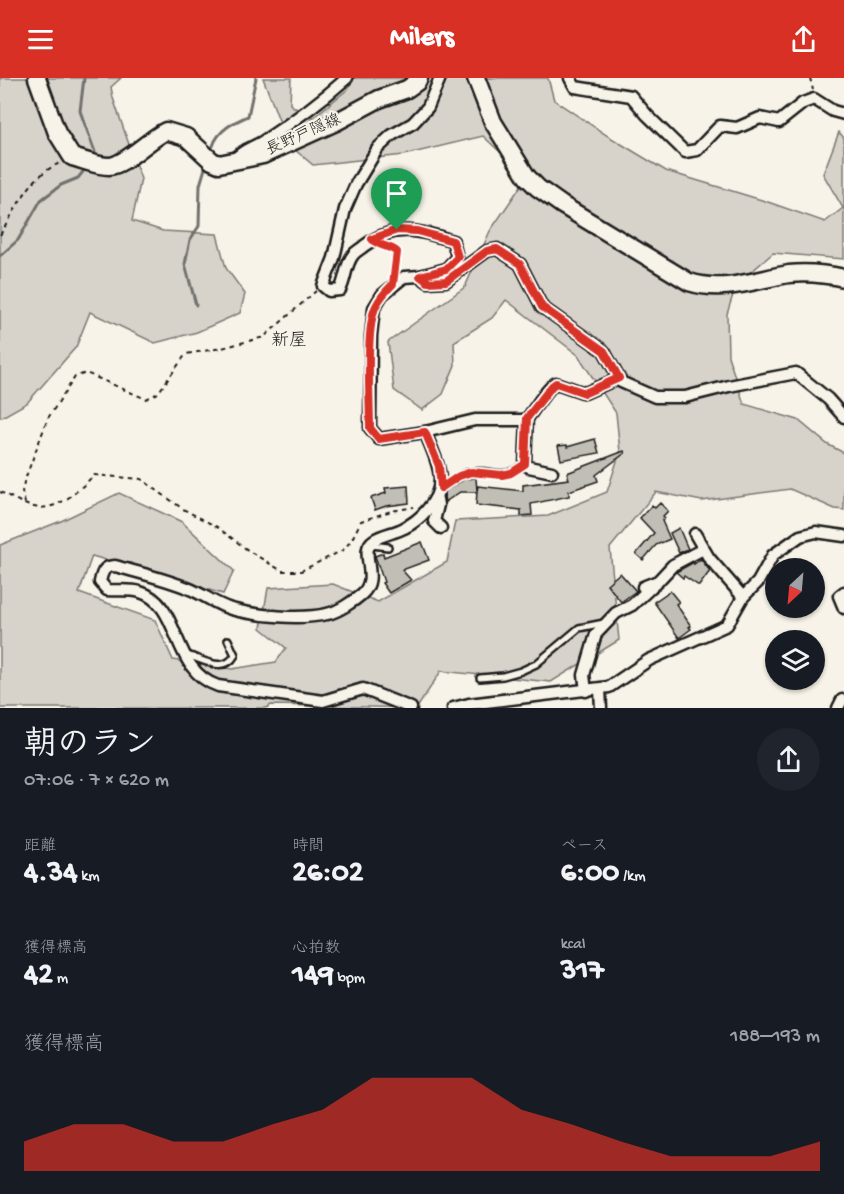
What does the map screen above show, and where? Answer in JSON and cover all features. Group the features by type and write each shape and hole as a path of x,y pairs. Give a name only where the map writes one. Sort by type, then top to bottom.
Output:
{"main road":[{"path":"37,78 57,133 72,157"},
{"name":"長野戸隠線","path":"72,157 103,165 120,164 154,137 166,132 186,137 212,161 219,164 263,155 336,122 379,99 407,89 419,78"},
{"path":"476,78 493,123 527,177 538,188 689,282 704,287 718,288 790,274 811,273 844,278"}],"street":[{"path":"233,160 241,151 263,142 304,114 347,78"},
{"path":"440,78 428,107 413,123 392,135 378,148 356,184 345,209 334,258 323,285 330,291 340,290 353,254 372,239 397,230 417,231 453,241 458,257 446,269 420,276 404,276 382,295 374,308 370,344 370,428 379,439 425,432 475,420 527,418"},
{"path":"570,78 575,87 631,96 685,152 697,150 720,126 737,128 760,118 779,122 803,103 814,99 833,111 844,114"},
{"path":"420,276 428,282 446,281 487,251 497,249 520,264 542,307 604,351 621,382 654,396 685,397 796,373 828,399 844,417"},
{"path":"552,472 525,464 527,418 556,383 585,393 619,378"},
{"path":"425,432 439,466 436,496 438,505 434,521 441,528"},
{"path":"411,708 363,689 320,704 212,684 195,671 184,655 171,621 155,601 140,592 107,590 100,582 105,569 116,566 163,580 238,610 297,616 328,614 362,594 370,585 367,550 373,540 404,528 421,516 436,496"},
{"path":"453,708 469,704 609,687 659,655 728,625 743,597 759,582 773,555 800,536 816,532 844,536"},
{"path":"695,534 703,549 743,597"},
{"path":"586,691 584,675 596,634 616,613 632,605 673,565 703,549"},
{"path":"643,587 658,581"},
{"path":"844,592 839,596 844,608"},
{"path":"600,689 602,708"}],"lane":[{"path":"436,496 459,476 471,472 502,475 511,473 525,464"},
{"path":"370,544 388,547"},
{"path":"480,678 503,676 521,671 536,664 579,628 607,623"},
{"path":"184,655 210,664 220,664 233,659 235,655 228,640"}],"path":[{"path":"0,236 31,183 52,166 72,157"},
{"path":"372,239 379,245 392,248 397,252 393,284"},
{"path":"30,507 24,502 22,492 27,472 48,418 75,377 87,373 146,399 158,393 186,354 222,348 264,337 323,285"},
{"path":"0,492 30,507 57,505 80,489 94,475 141,479 183,509 217,527 249,551 282,571 293,572 301,571 343,550 361,522 436,496"}],"shaded area":[{"path":"0,78 121,78 111,87 113,98 141,179 132,221 163,231 217,234 226,268 245,294 240,313 197,332 155,343 90,312 76,347 27,403 2,417 0,417"},
{"path":"263,78 291,78 290,104 311,119 348,89 353,78 548,78 554,100 666,171 825,222 843,208 823,174 839,132 844,138 844,259 773,253 736,285 727,314 728,356 744,404 798,420 827,444 844,453 844,510 835,509 790,489 702,501 656,492 610,548 619,640 551,682 441,671 417,708 271,705 266,708 0,708 0,545 61,521 119,493 182,522 234,571 223,594 92,556 79,593 155,620 173,660 232,669 276,662 286,648 261,628 268,588 333,584 378,602 447,562 455,521 548,516 607,492 620,452 616,413 578,355 506,300 492,318 454,342 455,365 443,394 422,410 394,390 388,342 465,287 490,231 527,177 483,136 404,155 313,165 288,144"}],"building":[{"path":"595,439 599,453 561,460 558,446 567,445 567,447"},
{"path":"624,451 625,453 596,475 598,481 569,491 569,496 531,504 532,515 521,516 521,510 476,505 477,492 460,492 445,502 446,490 465,479 476,478 477,491 478,486 523,491 523,485 569,479 567,473"},
{"path":"408,486 409,503 375,510 371,498 386,493 385,488"},
{"path":"660,503 668,511 662,521 670,539 656,545 643,560 636,554 654,533 640,518 652,505 655,508"},
{"path":"679,528 688,549 679,553 670,533"},
{"path":"422,542 429,560 402,570 411,580 389,593 382,583 384,582 375,556 383,553 384,557"},
{"path":"701,559 710,571 699,586 676,572 694,562 694,564"},
{"path":"620,573 636,591 621,602 607,584"},
{"path":"670,591 679,602 676,604 691,626 689,627 691,629 679,638 654,602"}],"waterway":[{"path":"84,78 80,111 95,152 93,157"},
{"path":"213,146 223,131 248,116 256,78"},
{"path":"196,305 185,264 190,240 199,226 200,185 206,165"},
{"path":"0,256 18,240 41,200 61,185 78,178 86,168"}],"district":[{"name":"新屋","path":"289,341"}],"route":[{"path":"397,230 417,231 453,241 458,257 446,269 420,276 428,282 446,281 487,251 497,249 520,264 542,307 604,351 619,378 585,393 556,383 552,386 527,418 525,464 511,473 502,475 471,472 459,476 441,488 439,466 425,432 379,439 370,428 371,336 374,308 393,284 397,252 392,248 375,243 372,239 397,230"}]}
